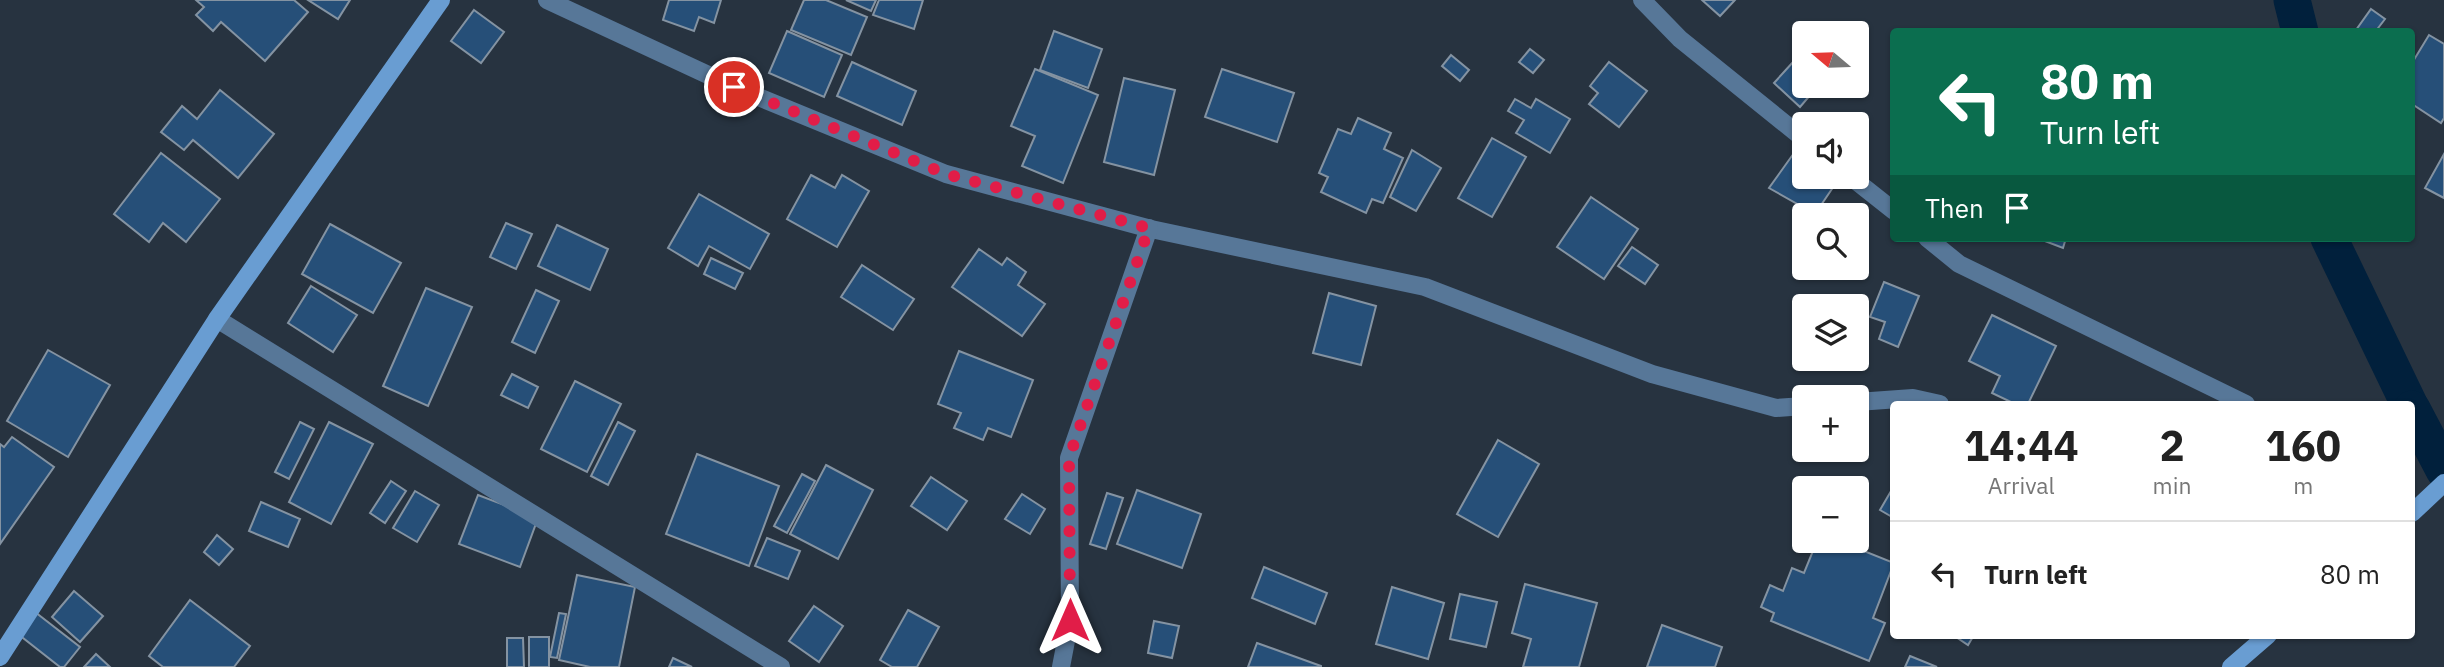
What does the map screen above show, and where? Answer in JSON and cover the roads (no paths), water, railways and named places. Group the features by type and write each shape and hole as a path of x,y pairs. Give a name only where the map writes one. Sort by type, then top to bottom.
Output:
{"main road":[{"path":"0,657 217,319 441,0"},
{"path":"2415,510 2444,483"},
{"path":"2231,667 2264,639"}],"street":[{"path":"547,0 734,87 946,174 1149,228 1425,287 1653,374 1776,408 1792,407"},
{"path":"1642,0 1680,39 1792,129"},
{"path":"1866,189 1890,208"},
{"path":"1061,667 1070,620 1069,458 1149,228"},
{"path":"1932,242 1959,264 2240,401"},
{"path":"217,319 781,667"},
{"path":"1869,401 1913,398 1926,401"}],"waterway":[{"path":"2292,0 2299,28"},
{"path":"2331,242 2408,401"},
{"path":"2415,415 2444,470"}]}
